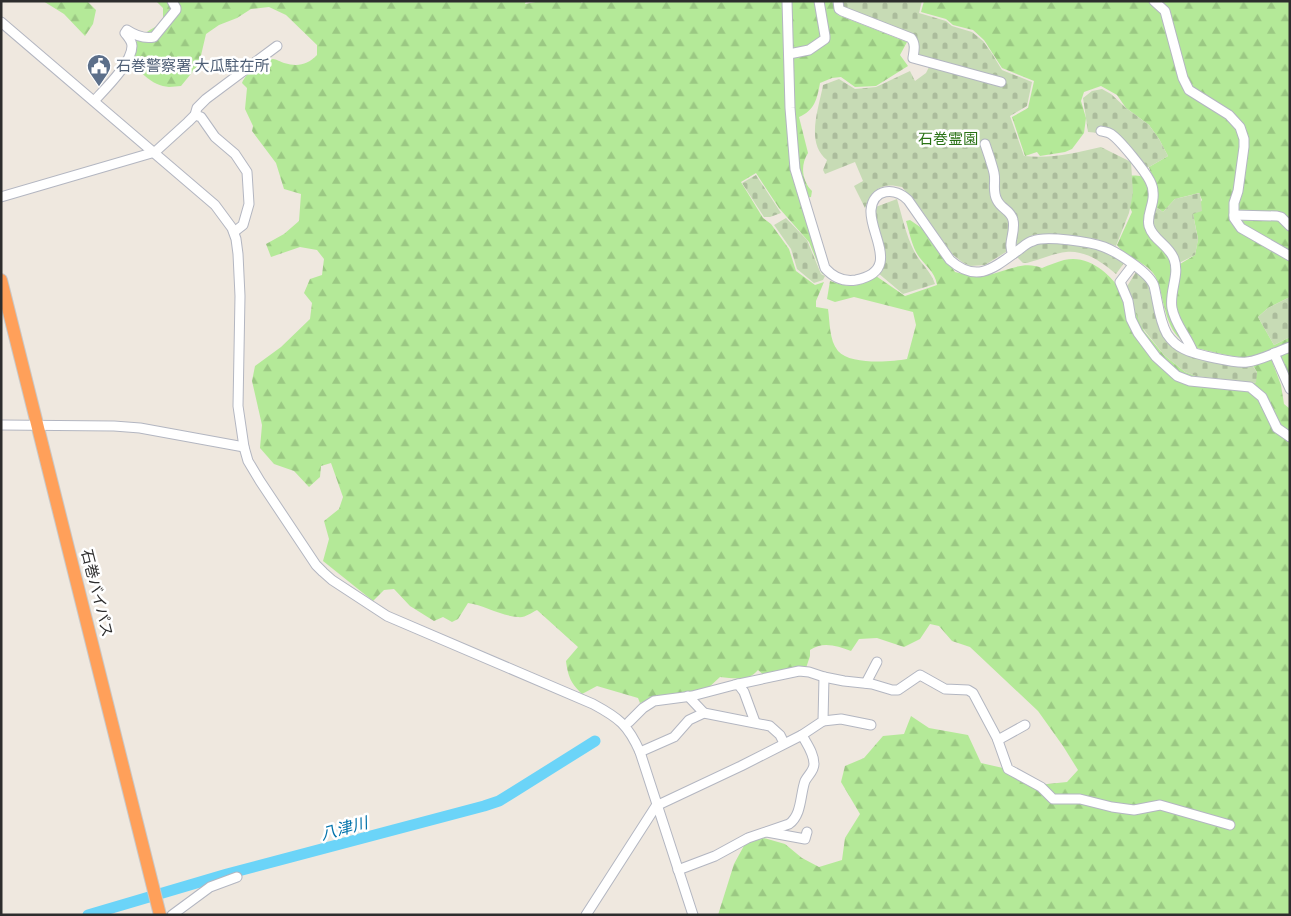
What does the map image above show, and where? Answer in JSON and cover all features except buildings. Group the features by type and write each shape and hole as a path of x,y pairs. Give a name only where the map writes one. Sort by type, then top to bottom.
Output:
{"highway":[{"name":"石巻バイパス","path":"1,280 159,910"}],"street":[{"path":"94,101 122,68 130,55 132,49 131,41 125,33 127,30 145,38 154,37 176,10 172,1"},
{"path":"787,1 790,108 795,169 825,268 830,273 844,280 853,281 865,278 878,267 881,249 871,217 871,208 873,200 878,194 895,191 902,194 908,200 950,260 959,267 974,272 986,271 995,267 1032,241 1039,239 1081,242 1106,248 1147,274 1153,284 1164,327 1168,336 1177,345 1193,352 1240,363 1253,361 1290,347"},
{"path":"789,54 809,50 825,39 819,1"},
{"path":"838,1 839,9 842,12 911,38 914,41 913,58 1001,82"},
{"path":"1154,1 1165,11 1183,78 1189,90 1229,115 1240,127 1244,139 1244,147 1238,191 1234,203 1234,218 1241,228 1290,256"},
{"path":"1,22 215,205 234,232 239,271 238,406 244,447 248,461 260,481 323,572 387,616 456,644 618,718 628,730 640,752 693,915"},
{"path":"1,197 155,152 195,115 197,108 206,99 278,46"},
{"path":"195,115 201,117 215,137 235,154 247,172 249,204 243,225 234,232"},
{"path":"1100,131 1116,138 1152,185 1153,201 1148,220 1153,234 1168,248 1174,260 1176,272 1172,293 1172,309 1176,322 1193,352"},
{"path":"985,144 995,174 994,190 996,198 1013,217 1014,230 1010,246 1013,254"},
{"path":"1234,215 1277,216 1281,217 1290,226"},
{"path":"1133,265 1120,282 1128,301 1133,326 1156,357 1182,378 1200,382 1250,387 1262,397 1277,428 1290,437"},
{"path":"1274,353 1290,389"},
{"path":"1,425 140,428 244,447"},
{"path":"866,683 877,662"},
{"path":"630,722 643,708 654,701 688,696 799,671 866,683 892,690 898,690 920,675 945,688 968,690 973,693 998,740 1008,768 1041,787 1053,799 1080,799 1106,806 1134,810 1160,805 1230,825"},
{"path":"823,721 824,677"},
{"path":"738,684 746,697 755,722"},
{"path":"688,696 704,713"},
{"path":"640,752 674,737 689,720 704,713 770,726 780,735 784,743"},
{"path":"586,915 656,806 802,735 823,721 841,719 870,726"},
{"path":"998,740 1025,725"},
{"path":"678,870 715,856 764,831 788,824 796,816 806,780 814,768 811,751 802,735"},
{"path":"764,831 805,839 807,832"},
{"path":"172,915 210,887 237,877"}],"green space":[{"path":"43,1 87,1 96,10 93,24 85,36 64,14"},
{"path":"156,1 526,1 525,4 541,1 580,1 582,3 583,1 837,1 835,7 838,15 907,42 900,55 908,66 876,86 855,87 841,77 832,78 820,83 818,94 812,107 799,117 808,153 805,158 803,173 806,183 812,191 811,197 799,199 824,273 822,274 809,242 779,208 756,173 741,182 763,218 771,224 789,249 796,271 815,285 824,282 816,301 816,307 828,309 831,336 838,351 852,359 891,361 907,359 916,325 913,312 854,297 835,302 827,299 830,281 854,286 876,276 905,296 937,285 934,275 914,248 906,221 910,220 923,229 955,272 958,273 976,276 987,275 1018,266 1026,265 1042,268 1064,260 1073,259 1090,263 1112,279 1123,293 1126,288 1144,331 1164,355 1185,372 1196,376 1255,383 1257,372 1248,358 1193,347 1180,339 1175,333 1167,317 1159,285 1153,273 1117,245 1132,212 1126,199 1010,159 1140,176 1146,179 1149,183 1150,195 1145,220 1146,231 1170,257 1180,264 1195,255 1198,239 1193,214 1202,200 1199,193 1175,199 1163,212 1156,207 1157,192 1149,167 1168,156 1149,125 1126,108 1117,95 1101,86 1084,92 1081,101 1086,118 1084,133 1072,149 1040,156 1037,152 1025,156 1012,117 1028,108 1034,81 1002,68 984,40 973,30 953,25 946,19 921,12 924,1 1290,1 1290,297 1268,308 1258,317 1274,345 1290,337 1290,383 1279,357 1272,361 1281,385 1284,404 1290,409 1290,915 718,915 734,864 746,842 764,838 785,844 802,858 819,867 842,860 845,838 860,814 841,782 845,766 864,758 883,736 904,734 911,716 929,728 968,735 981,763 1003,768 1028,786 1067,782 1078,770 1038,711 970,647 952,641 939,626 930,624 920,639 904,647 877,638 859,639 851,651 835,646 815,647 810,650 806,668 765,676 758,670 745,678 720,677 706,690 656,697 640,703 638,698 597,686 582,694 571,679 566,661 578,647 537,610 526,616 518,617 505,615 468,603 458,619 452,622 443,617 434,621 410,606 394,589 384,590 373,601 323,561 329,539 324,521 339,509 343,497 331,463 321,466 320,477 309,487 294,471 274,464 260,448 262,425 252,381 255,366 281,347 310,319 312,303 304,293 310,279 322,275 324,259 317,250 300,247 271,257 266,244 284,234 299,221 301,194 284,189 276,163 252,131 253,126 245,109 247,88 242,83 255,67 264,61 274,59 294,65 310,61 317,55 317,45 286,15 269,7 251,9 237,18 219,25 206,34 199,64 181,86 162,86 142,74 134,61 133,54 138,39 163,22 163,8"},
{"name":"石巻霊園","path":"836,1 922,1 919,13 946,21 952,26 972,32 983,41 1002,70 1032,82 1027,106 1010,116 1024,156 1053,156 1101,147 1131,162 1133,193 1129,213 1116,246 1096,239 1041,234 1033,235 985,265 970,266 952,254 920,208 902,187 888,185 878,188 871,196 865,208 854,186 863,181 855,162 825,174 823,170 827,160 820,153 815,135 815,125 823,85 839,79 855,89 876,87 910,71 915,81 926,73 930,65 911,59 910,41 843,14"},
{"path":"1102,89 1111,94 1149,125 1168,156 1149,167 1143,167 1125,145 1100,133 1088,132 1083,98 1092,91"},
{"path":"756,175 781,213 764,217 742,183"},
{"path":"1200,193 1202,211 1193,214 1198,240 1195,255 1179,263 1152,224 1156,207 1163,212 1175,199"},
{"path":"897,199 911,245 935,284 903,294 878,273 884,257 884,248 873,208"},
{"path":"786,218 807,240 821,274 825,276 823,280 814,283 797,269 791,249 774,225"},
{"path":"1038,242 1083,245 1103,251 1124,263 1116,274 1099,261 1080,253 1062,253 1027,263 1023,263 1016,256"},
{"path":"1136,272 1147,280 1156,316 1173,346 1252,365 1257,372 1256,383 1196,376 1185,372 1164,355 1141,326 1126,288"},
{"path":"1290,297 1290,337 1274,345 1258,317 1268,308"}],"waterway":[{"name":"八津川","path":"88,915 227,874 499,801 595,741"}],"place":[{"name":"石巻警察署 大瓜駐在所","path":"99,87"}]}
